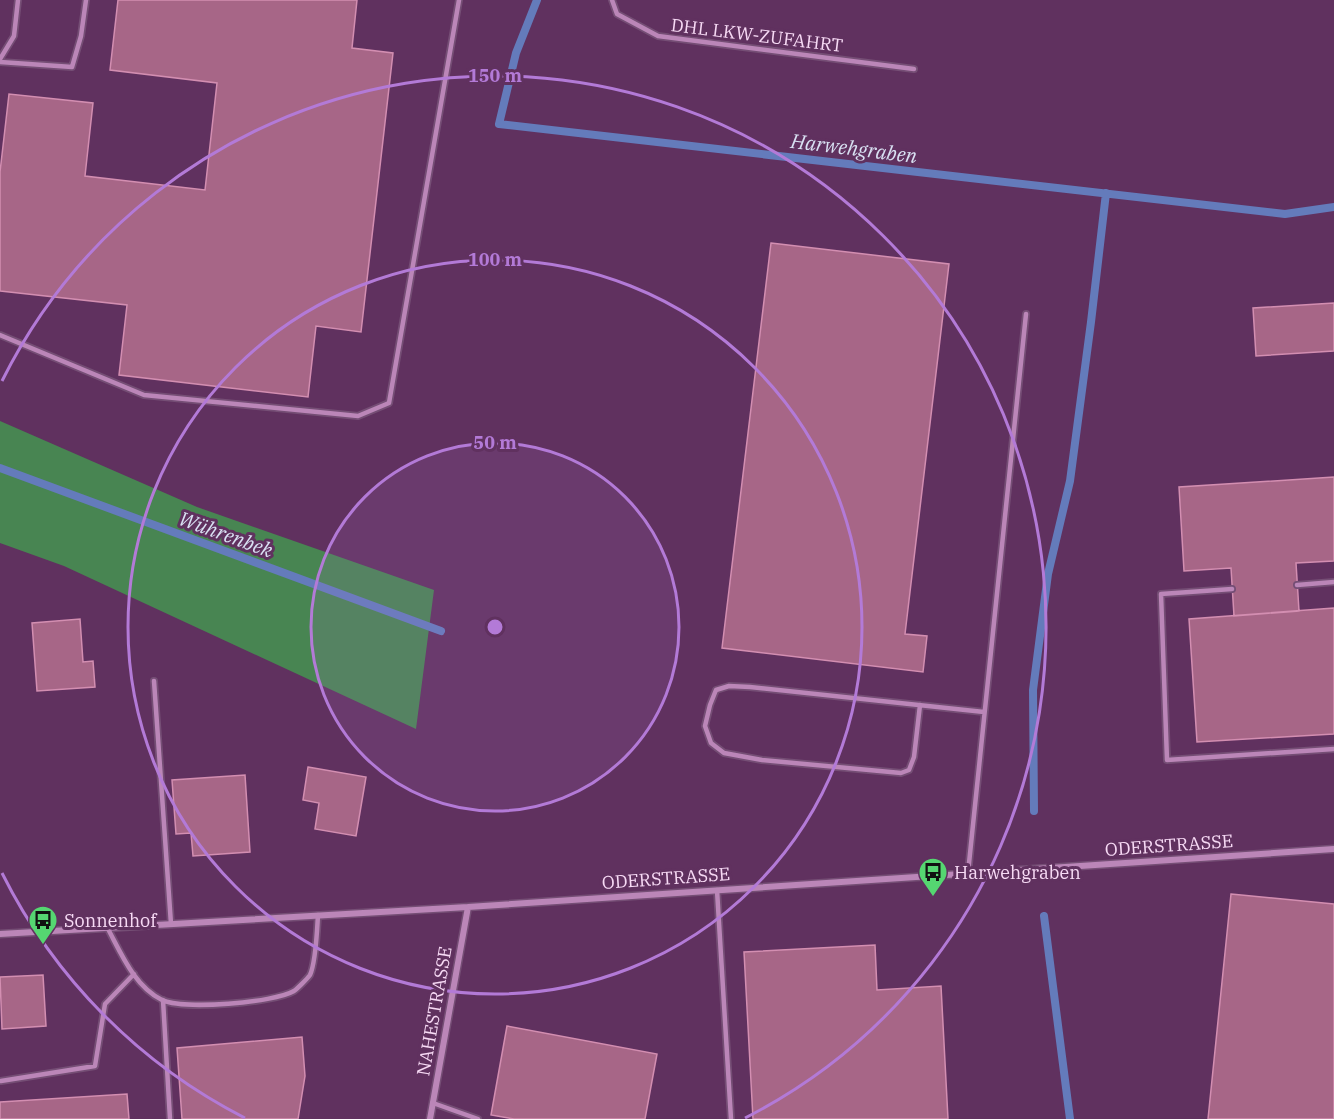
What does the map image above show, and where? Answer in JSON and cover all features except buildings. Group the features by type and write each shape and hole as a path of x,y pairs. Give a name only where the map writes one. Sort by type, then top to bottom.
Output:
{"street":[{"name":"ODERSTRASSE","path":"0,934 468,908 1334,849"},
{"name":"NAHESTRASSE","path":"430,1119 468,908"}],"lane":[{"path":"18,0 15,36 0,60 72,67 81,36 86,0"},
{"path":"0,335 144,395 358,416 389,403 459,0"},
{"name":"DHL LKW-ZUFAHRT","path":"612,0 617,15 658,36 914,69"},
{"path":"968,873 1026,314"},
{"path":"1297,585 1334,582"},
{"path":"1232,590 1161,594 1167,760 1334,749"},
{"path":"154,681 171,924"},
{"path":"920,705 914,757 909,770 901,772 762,760 724,753 711,743 705,726 716,690 729,686 920,705 984,712"},
{"path":"717,890 731,1119"},
{"path":"107,927 134,974 149,991 163,1000 187,1006 271,999 294,991 310,975 316,945 318,915"},
{"path":"1,1081 95,1066 105,1004 134,974"},
{"path":"163,1000 170,1119"},
{"path":"433,1103 478,1119"}],"green space":[{"path":"0,421 197,507 434,590 416,729 64,566 0,543"}],"waterway":[{"name":"Harwehgraben","path":"537,0 516,53 499,124 1285,214 1334,207"},
{"path":"1034,811 1033,690 1048,574 1070,481 1106,193"},
{"name":"Wührenbek","path":"0,468 441,631"},
{"path":"1044,916 1070,1119"}],"place":[{"name":"Harwehgraben","path":"933,898"},
{"name":"Sonnenhof","path":"43,946"}]}
